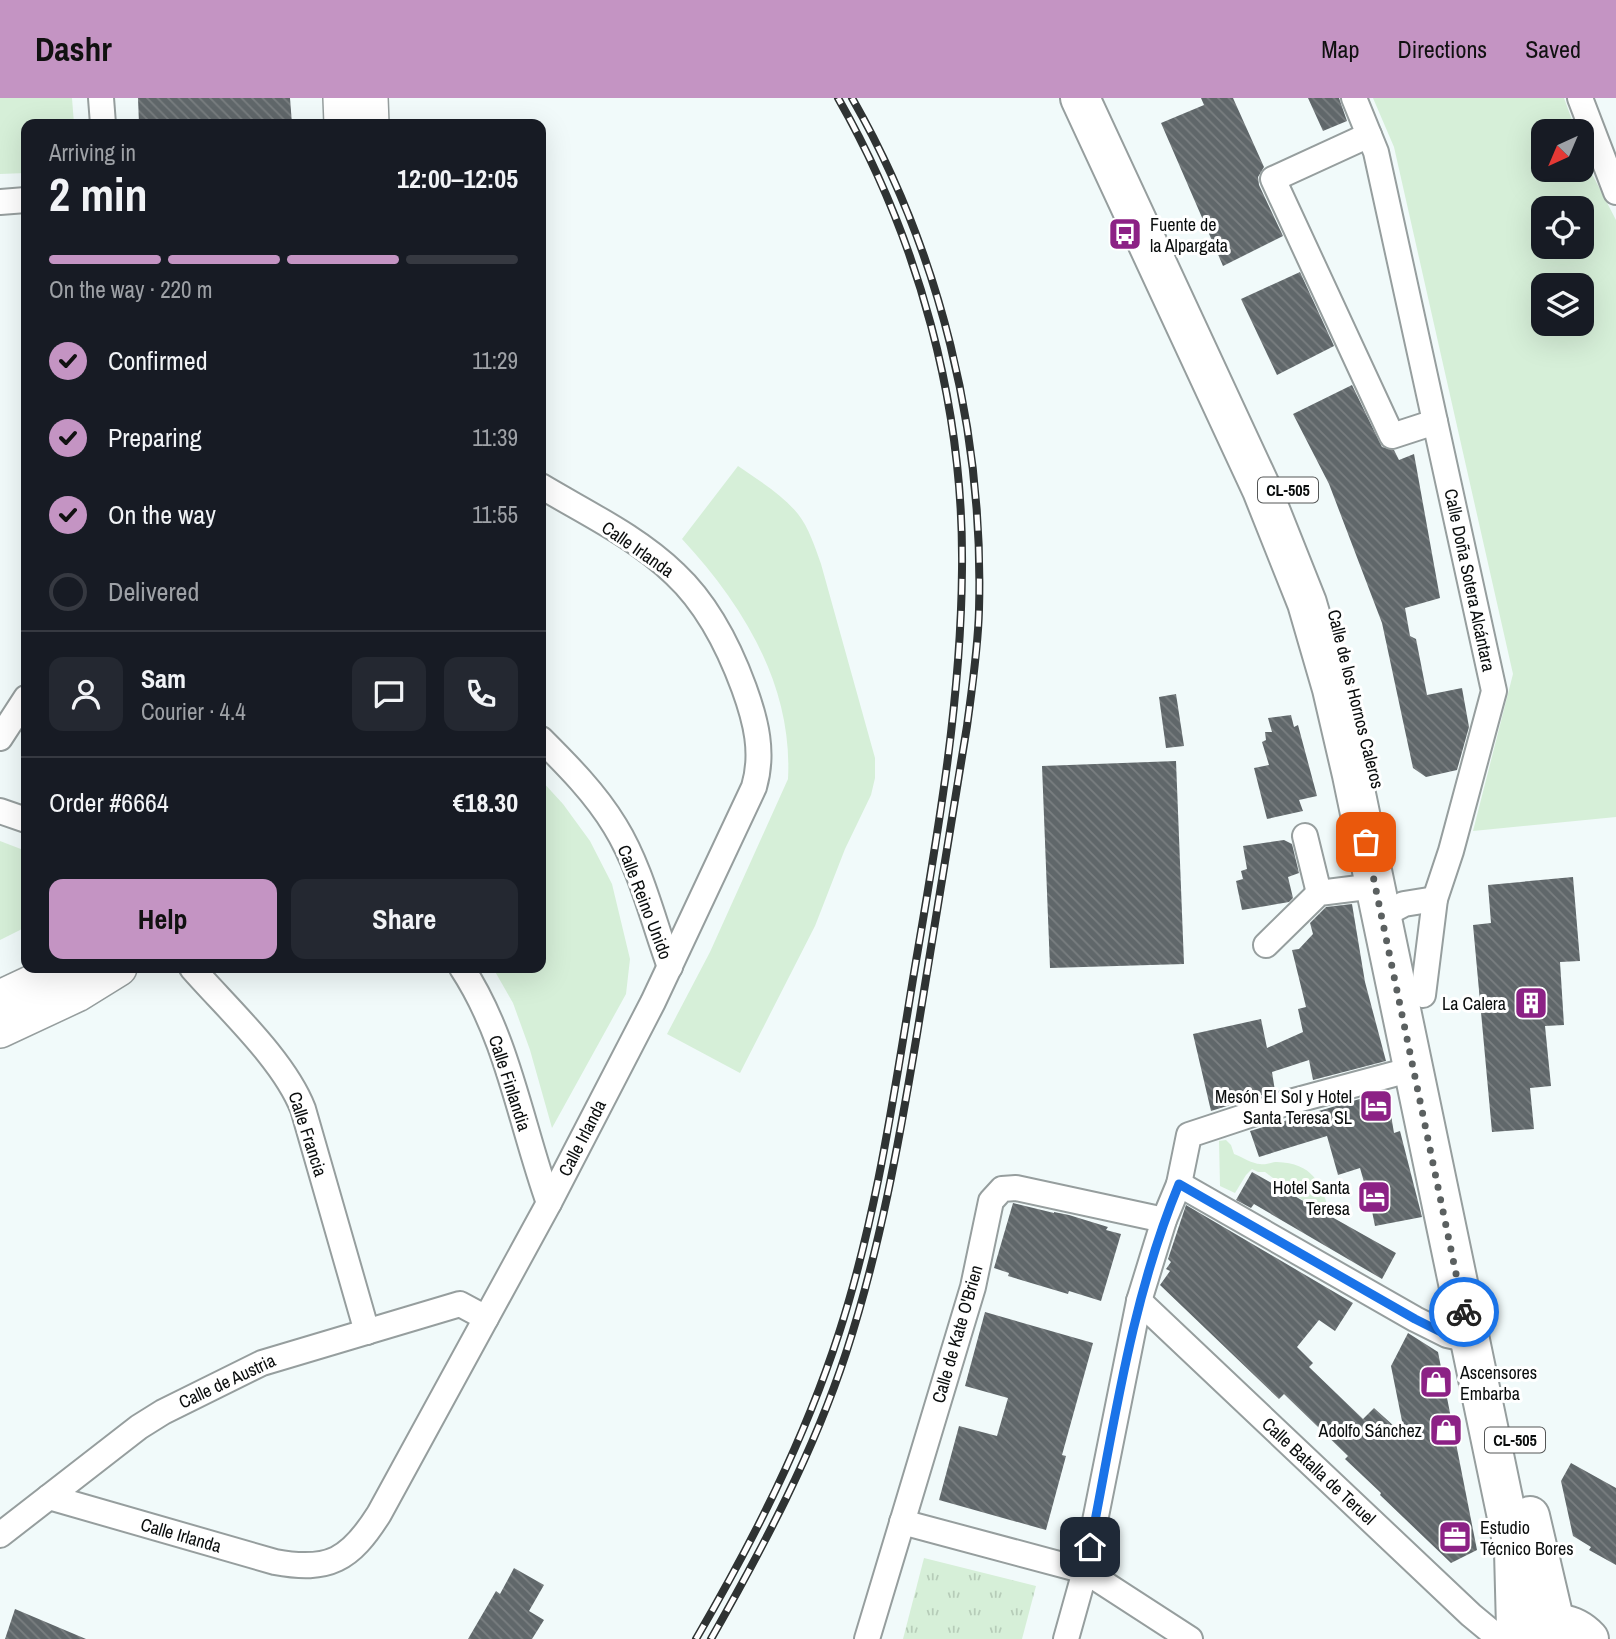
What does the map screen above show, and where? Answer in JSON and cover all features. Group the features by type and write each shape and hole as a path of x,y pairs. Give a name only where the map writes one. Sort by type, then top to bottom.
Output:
{"main road":[{"path":"341,98 342,119"},
{"path":"370,98 371,119"},
{"name":"Calle de los Hornos Caleros","path":"1080,98 1262,490 1307,603 1335,701 1399,901 1413,1069 1514,1551 1516,1628 1524,1636"},
{"name":"Calle de los Hornos Caleros","path":"1107,98 1284,479 1330,596 1356,682 1399,901 1444,1086 1536,1547 1524,1636"},
{"path":"0,998 53,973"},
{"path":"0,1030 77,994 111,973"}],"street":[{"path":"101,98 103,119"},
{"name":"Calle Doña Sotera Alcántara","path":"1354,98 1376,152 1494,691 1451,851 1399,901"},
{"path":"1580,98 1616,192"},
{"path":"1368,135 1273,179 1392,436 1435,422"},
{"path":"0,202 21,200"},
{"name":"Calle Irlanda","path":"49,1497 300,1567 329,1562 345,1555 369,1530 549,1203 670,967 754,787 760,768 756,727 727,648 692,593 677,575 640,546 546,489"},
{"path":"0,738 21,706"},
{"name":"Calle Reino Unido","path":"546,744 584,785 615,827 633,863 670,967"},
{"path":"0,811 21,818"},
{"path":"1304,836 1320,893"},
{"path":"1266,945 1320,893 1399,901"},
{"name":"Calle Francia","path":"196,973 280,1067 295,1088 367,1332"},
{"name":"Calle Finlandia","path":"465,973 490,1020 549,1203"},
{"path":"1066,1639 1085,1571 1139,1301 1164,1220 1179,1184 1189,1135 1286,1103 1413,1069"},
{"path":"1179,1184 1415,1319 1447,1335 1470,1340"},
{"name":"Calle de Kate O'Brien","path":"867,1639 973,1287 991,1201 1002,1189 1016,1188 1164,1220"},
{"name":"Calle Batalla de Teruel","path":"1139,1301 1524,1636"},
{"name":"Calle de Austria","path":"0,1535 139,1427 183,1401 262,1363 460,1304 486,1318"},
{"path":"902,1522 1085,1571 1190,1639"}],"green space":[{"path":"0,98 72,98 74,119 21,119 21,173 0,174"},
{"path":"1373,98 1564,98 1572,119 1531,119 1531,182 1594,182 1594,178 1616,220 1616,817 1473,831 1513,674 1394,147"},
{"path":"738,466 785,500 809,531 821,564 875,758 875,778 871,795 845,849 815,926 740,1073 667,1034 710,952 788,779 782,711 760,648 725,591 682,539"},
{"path":"546,785 590,841 612,884 630,959 626,994 552,1128 530,1050 513,1003 496,973 546,973"},
{"path":"0,841 21,849 21,930 0,940"},
{"path":"1226,1140 1234,1154 1251,1162 1289,1163 1307,1171 1319,1184 1329,1212 1308,1204 1265,1172 1252,1169 1235,1193 1220,1186 1219,1141"},
{"path":"924,1558 1036,1586 1022,1639 903,1639"}],"building":[{"path":"138,98 290,98 292,119 139,119"},
{"path":"1201,98 1233,98 1264,167 1258,177 1259,185 1283,236 1223,266 1161,123 1204,105"},
{"path":"1308,98 1339,98 1347,121 1323,131"},
{"path":"1300,272 1334,346 1277,375 1241,299"},
{"path":"1352,385 1382,447 1394,450 1399,460 1414,454 1440,598 1405,608 1410,636 1416,639 1427,695 1462,688 1469,727 1457,770 1426,777 1413,768 1382,623 1329,484 1293,414"},
{"path":"1176,694 1184,746 1166,748 1159,697"},
{"path":"1291,715 1294,727 1298,725 1317,796 1299,800 1303,811 1267,819 1254,768 1269,765 1262,742 1266,740 1265,732 1272,732 1268,718"},
{"path":"1176,761 1184,964 1050,968 1042,766"},
{"path":"1284,840 1292,844 1299,873 1288,877 1293,898 1289,902 1242,910 1236,881 1243,879 1241,871 1247,869 1243,846"},
{"name":"La Calera","path":"1573,877 1580,961 1560,962 1564,1025 1545,1026 1551,1086 1530,1088 1534,1129 1492,1132 1473,925 1491,923 1488,885"},
{"path":"1352,904 1365,982 1386,1061 1313,1080 1309,1060 1272,1072 1275,1091 1211,1111 1193,1034 1261,1019 1267,1048 1303,1032 1298,1009 1306,1007 1292,950 1299,949 1313,934 1310,923 1326,907"},
{"path":"1387,1091 1394,1133 1400,1131 1422,1217 1375,1226 1366,1182 1360,1168 1338,1175 1327,1136 1259,1157 1250,1131"},
{"path":"1252,1172 1396,1253 1382,1279 1254,1204 1251,1208 1236,1200"},
{"path":"1013,1203 1069,1215 1108,1227 1106,1230 1121,1234 1101,1301 1008,1276 1009,1273 994,1268"},
{"path":"1186,1205 1353,1303 1335,1331 1319,1320 1297,1347 1313,1363 1309,1367 1363,1419 1374,1408 1405,1436 1391,1366 1408,1333 1438,1352 1477,1550 1451,1563 1380,1495 1381,1493 1345,1459 1348,1456 1284,1394 1279,1399 1160,1285 1170,1271 1166,1269 1171,1262 1168,1259"},
{"path":"985,1312 1093,1343 1062,1455 1066,1456 1046,1530 939,1500 959,1426 997,1436 1008,1398 965,1386"},
{"path":"1571,1463 1616,1488 1616,1565 1589,1550 1591,1547 1573,1536 1561,1481"},
{"path":"514,1568 544,1585 529,1611 544,1620 532,1639 468,1639 496,1591 500,1594"},
{"path":"15,1609 86,1639 5,1639"}],"railway":[{"path":"696,1639 776,1490 810,1413 853,1288 875,1196 893,1102 940,815 953,717 961,618 961,508 945,386 931,326 892,209 867,152 838,98"},
{"path":"711,1639 768,1535 802,1464 833,1391 869,1274 888,1195 910,1074 967,726 976,654 979,543 974,477 964,410 950,345 910,218 883,157 852,98"}],"way so far":[{"path":"1366,842 1464,1312"}],"place":[{"name":"Fuente de la Alpargata","path":"1125,234"},
{"name":"La Calera","path":"1531,1003"},
{"name":"Mesón El Sol y Hotel Santa Teresa SL","path":"1376,1106"},
{"name":"Hotel Santa Teresa","path":"1374,1197"},
{"name":"Ascensores Embarba","path":"1436,1382"},
{"name":"Adolfo Sánchez","path":"1446,1430"},
{"name":"Estudio Técnico Bores","path":"1455,1537"}],"route":[{"path":"1090,1547 1139,1301 1164,1220 1179,1184 1415,1319 1447,1335 1470,1340 1464,1312"}]}
